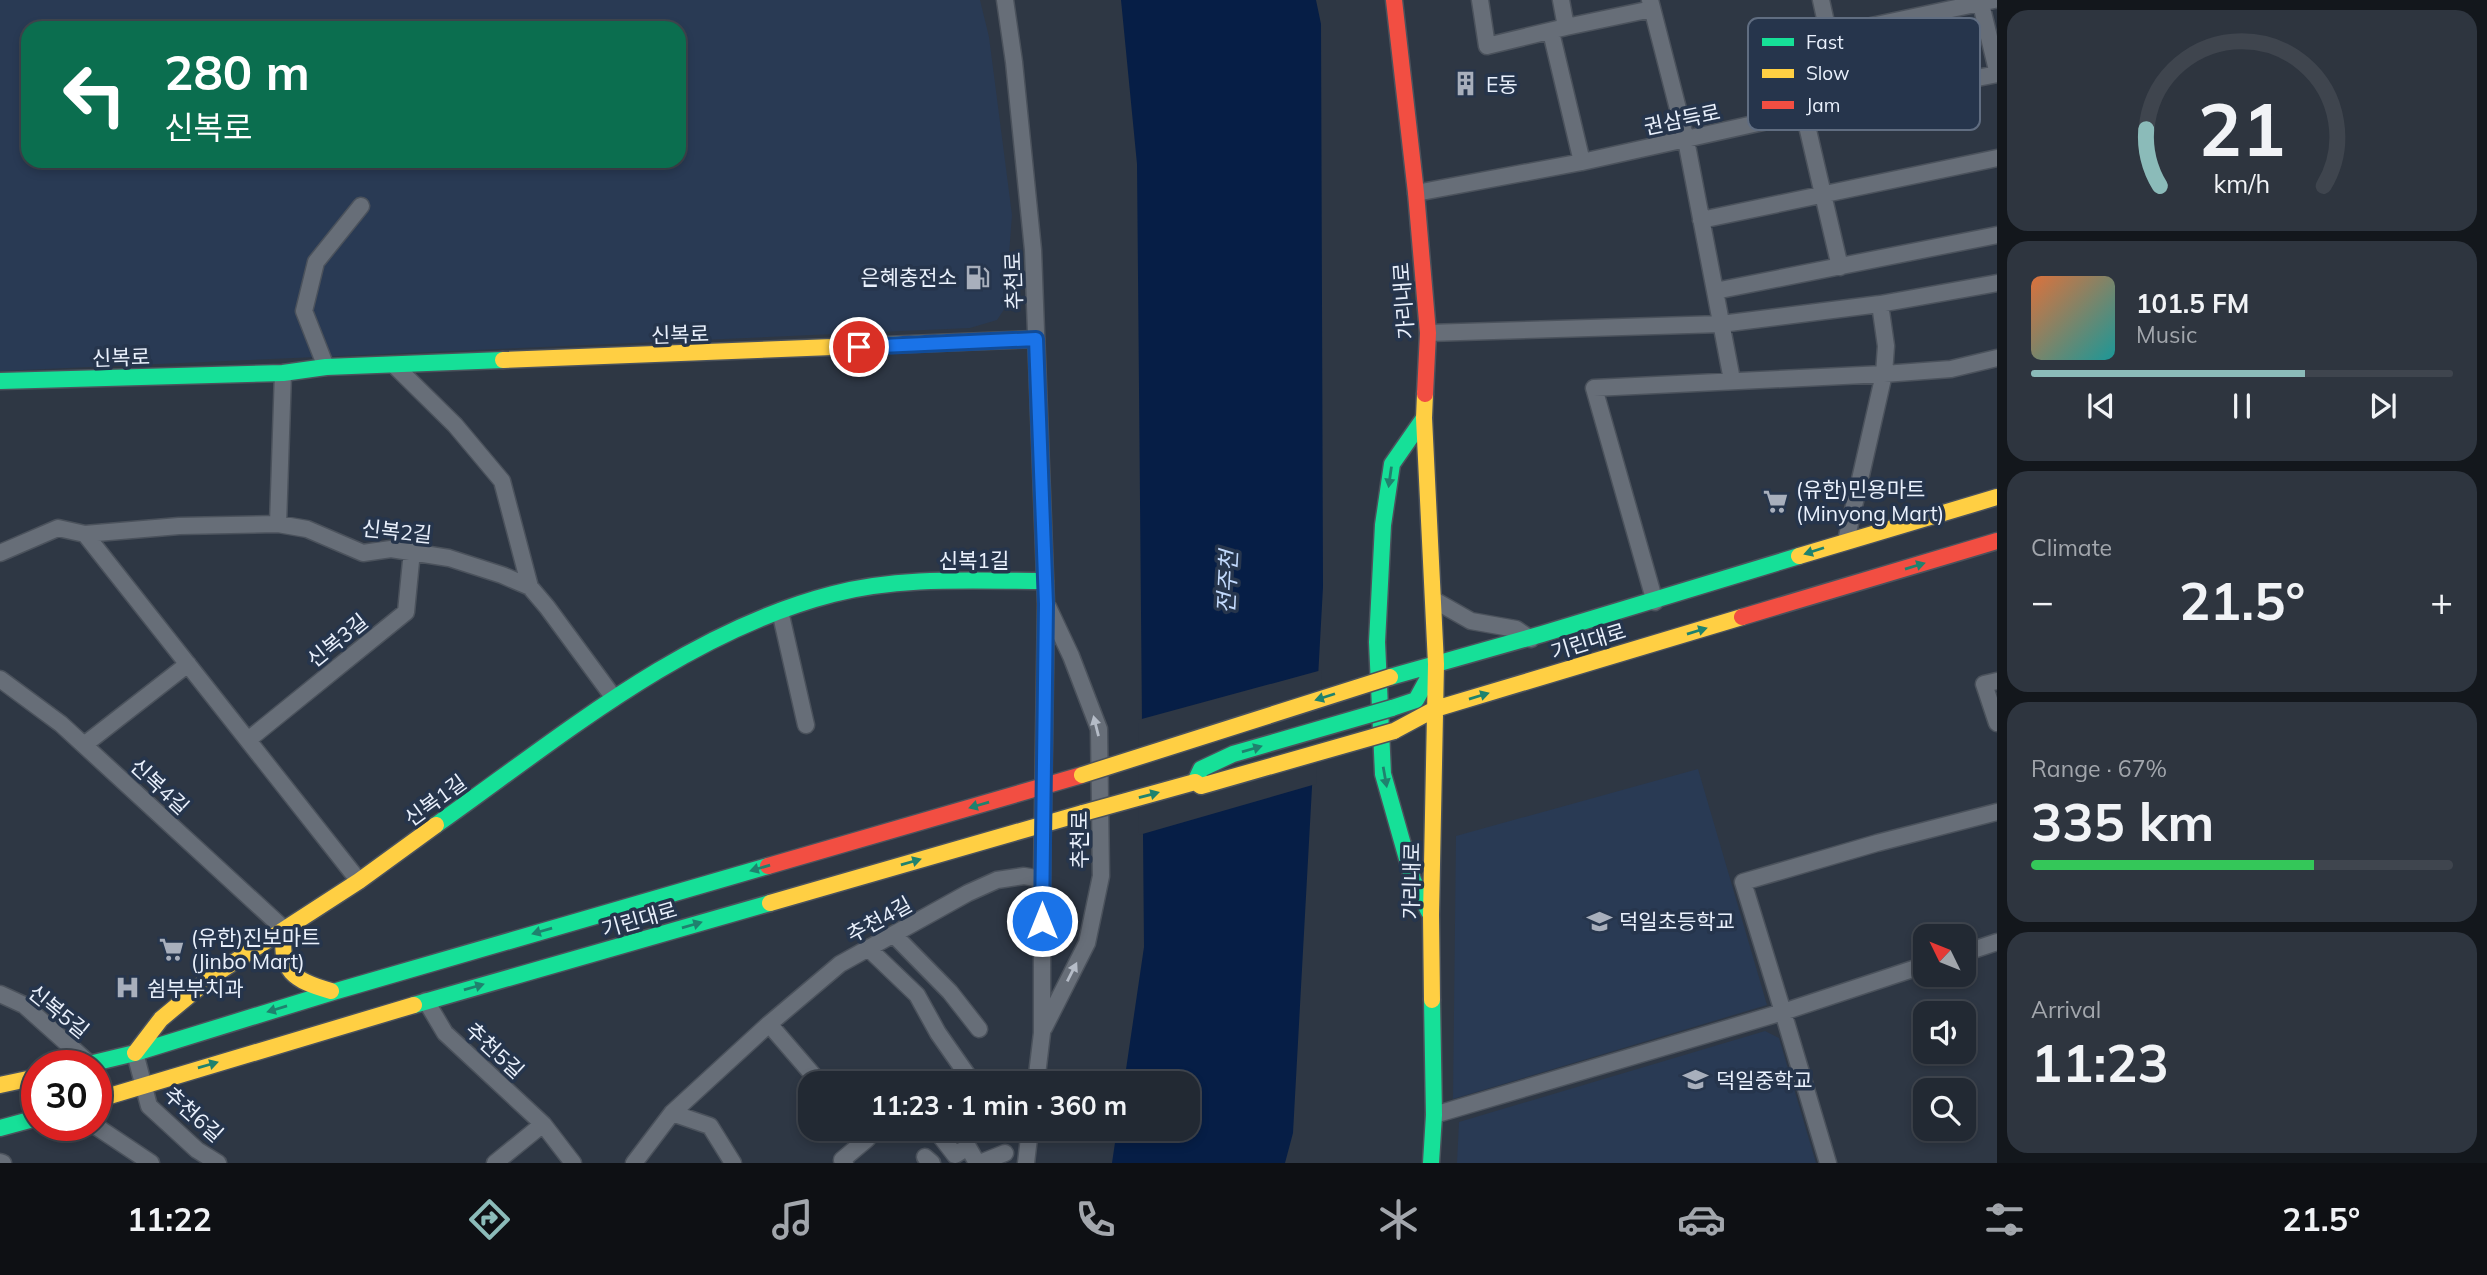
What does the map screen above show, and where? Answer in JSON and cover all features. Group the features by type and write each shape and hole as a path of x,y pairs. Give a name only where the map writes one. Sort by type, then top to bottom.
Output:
{"street":[{"name":"추천로","path":"1004,0 1014,62 1033,250 1046,604 1041,879 1042,1033 1037,1071"},
{"name":"가리내로","path":"1394,0 1416,193 1428,333 1423,418 1436,664 1431,915 1434,1115 1431,1163"},
{"path":"1480,0 1487,46 1651,5 1685,139 1732,380"},
{"path":"1561,0 1558,29 1582,162"},
{"path":"1821,0 1825,18"},
{"path":"1906,18 1984,1 1997,72"},
{"name":"권삼득로","path":"1416,193 1582,162 1748,125"},
{"path":"1808,130 1840,267"},
{"path":"1701,220 1997,158"},
{"path":"326,367 304,311 316,262 361,206"},
{"path":"1714,290 1997,235"},
{"path":"1428,333 1721,324 1880,304 1997,283"},
{"path":"1846,541 1884,374 1886,346 1880,304"},
{"name":"신복로","path":"0,381 284,373 326,367 1036,339"},
{"path":"1655,602 1594,388 1884,374 1951,369 1997,358"},
{"path":"394,365 455,425 502,481 530,587"},
{"path":"278,524 284,373"},
{"path":"1423,418 1392,464 1383,525 1377,642 1383,774 1413,880 1431,915"},
{"name":"기린대로","path":"112,1059 1080,775 1390,677 1531,639 1997,497"},
{"name":"신복2길","path":"0,553 58,528 85,534 179,526 278,524 307,529 363,553 391,549 449,558 530,587 614,698"},
{"path":"85,534 359,881"},
{"name":"기린대로","path":"112,1094 425,1001 1043,824 1195,782 1202,786 1394,731 1435,709 1997,541"},
{"name":"신복3길","path":"248,740 406,612 412,551"},
{"name":"신복1길","path":"135,1053 161,1019 214,975 359,881 614,698 687,652 780,611 835,593 909,582 1045,581"},
{"path":"1434,600 1471,621 1516,629 1531,639"},
{"name":"추천로","path":"1042,1033 1087,943 1101,876 1099,729 1071,656 1046,604"},
{"path":"780,611 806,725"},
{"path":"84,745 188,664"},
{"name":"기린대로","path":"1195,782 1201,769 1233,754 1416,700 1436,664"},
{"name":"신복4길","path":"0,679 61,724 285,930"},
{"path":"1997,681 1984,684 1997,723"},
{"path":"1828,1163 1743,882 1997,812"},
{"name":"추천4길","path":"634,1163 672,1113 769,1024 840,964 968,893 997,880 1024,876 1041,879"},
{"path":"285,930 281,946 282,957 293,976 306,985 333,992"},
{"path":"894,935 950,992 979,1029"},
{"path":"1976,949 1997,942"},
{"path":"869,949 917,995 938,1033 965,1071"},
{"path":"1434,1115 1783,1012 1913,969"},
{"name":"신복5길","path":"0,994 24,1004 70,1050"},
{"name":"추천5길","path":"425,1001 445,1033 543,1124 573,1163"},
{"path":"769,1024 810,1071"},
{"name":"추천6길","path":"135,1053 149,1106 197,1150 218,1163"},
{"path":"0,1085 21,1080"},
{"path":"672,1113 710,1126 733,1163"},
{"path":"0,1128 21,1122"},
{"path":"495,1163 543,1124"},
{"path":"112,1137 151,1163"},
{"path":"845,1163 842,1160 865,1141"},
{"path":"945,1141 956,1154 968,1147 979,1163 1005,1153"},
{"path":"1026,1163 1029,1141"}],"shaded area":[{"path":"0,0 980,0 989,37 1012,215 1005,308 997,320 970,328 0,371"},
{"name":"덕일초등학교","path":"1698,769 1767,1005 1453,1099 1456,836"},
{"name":"덕일중학교","path":"1765,1031 1779,1038 1816,1163 1457,1163 1459,1122"}],"water":[{"name":"전주천","path":"1121,0 1316,0 1321,24 1323,587 1293,1133 1285,1163 1112,1163 1115,1141 1200,1141 1200,1071 1126,1071 1144,947 1137,164"}],"pier":[{"path":"1322,670 1316,784 1139,835 1138,720"}],"traffic: fast":[{"path":"0,381 283,373 326,367 503,360"},
{"path":"1424,418 1392,464 1383,525 1377,642 1383,774 1413,880 1429,912"},
{"path":"1390,677 1799,556"},
{"path":"436,825 625,691 726,634 778,611 833,594 885,584 1045,581"},
{"path":"1392,708 1416,700 1433,669"},
{"path":"1195,782 1201,769 1233,754 1392,708"},
{"path":"112,1059 768,866"},
{"path":"414,1005 770,903"},
{"path":"1431,1163 1434,1115 1432,1000"},
{"path":"0,1128 21,1122"}],"traffic: slow":[{"path":"503,360 1036,339"},
{"path":"1425,394 1436,664 1432,1000"},
{"path":"1799,556 1997,497"},
{"path":"1394,731 1435,709 1742,617"},
{"path":"1082,775 1390,677"},
{"path":"1083,813 1195,782 1201,786 1394,731"},
{"path":"770,903 1083,813"},
{"path":"135,1053 161,1019 214,975 359,881 436,825"},
{"path":"285,930 284,955 292,972 308,983 331,991"},
{"path":"112,1095 414,1005"},
{"path":"0,1085 21,1080"}],"traffic: jam":[{"path":"1394,0 1416,193 1428,333 1425,394"},
{"path":"1742,617 1997,541"},
{"path":"768,866 1082,775"}],"place":[{"name":"E동","path":"1466,84"},
{"name":"은혜충전소","path":"977,277"},
{"name":"(유한)민용마트 (Minyong Mart)","path":"1776,501"},
{"name":"덕일초등학교","path":"1599,921"},
{"name":"(유한)진보마트 (Jinbo Mart)","path":"171,949"},
{"name":"쉼부부치과","path":"127,988"},
{"name":"덕일중학교","path":"1696,1080"}],"route":[{"path":"859,347 1036,339 1046,604 1042,921"}]}
